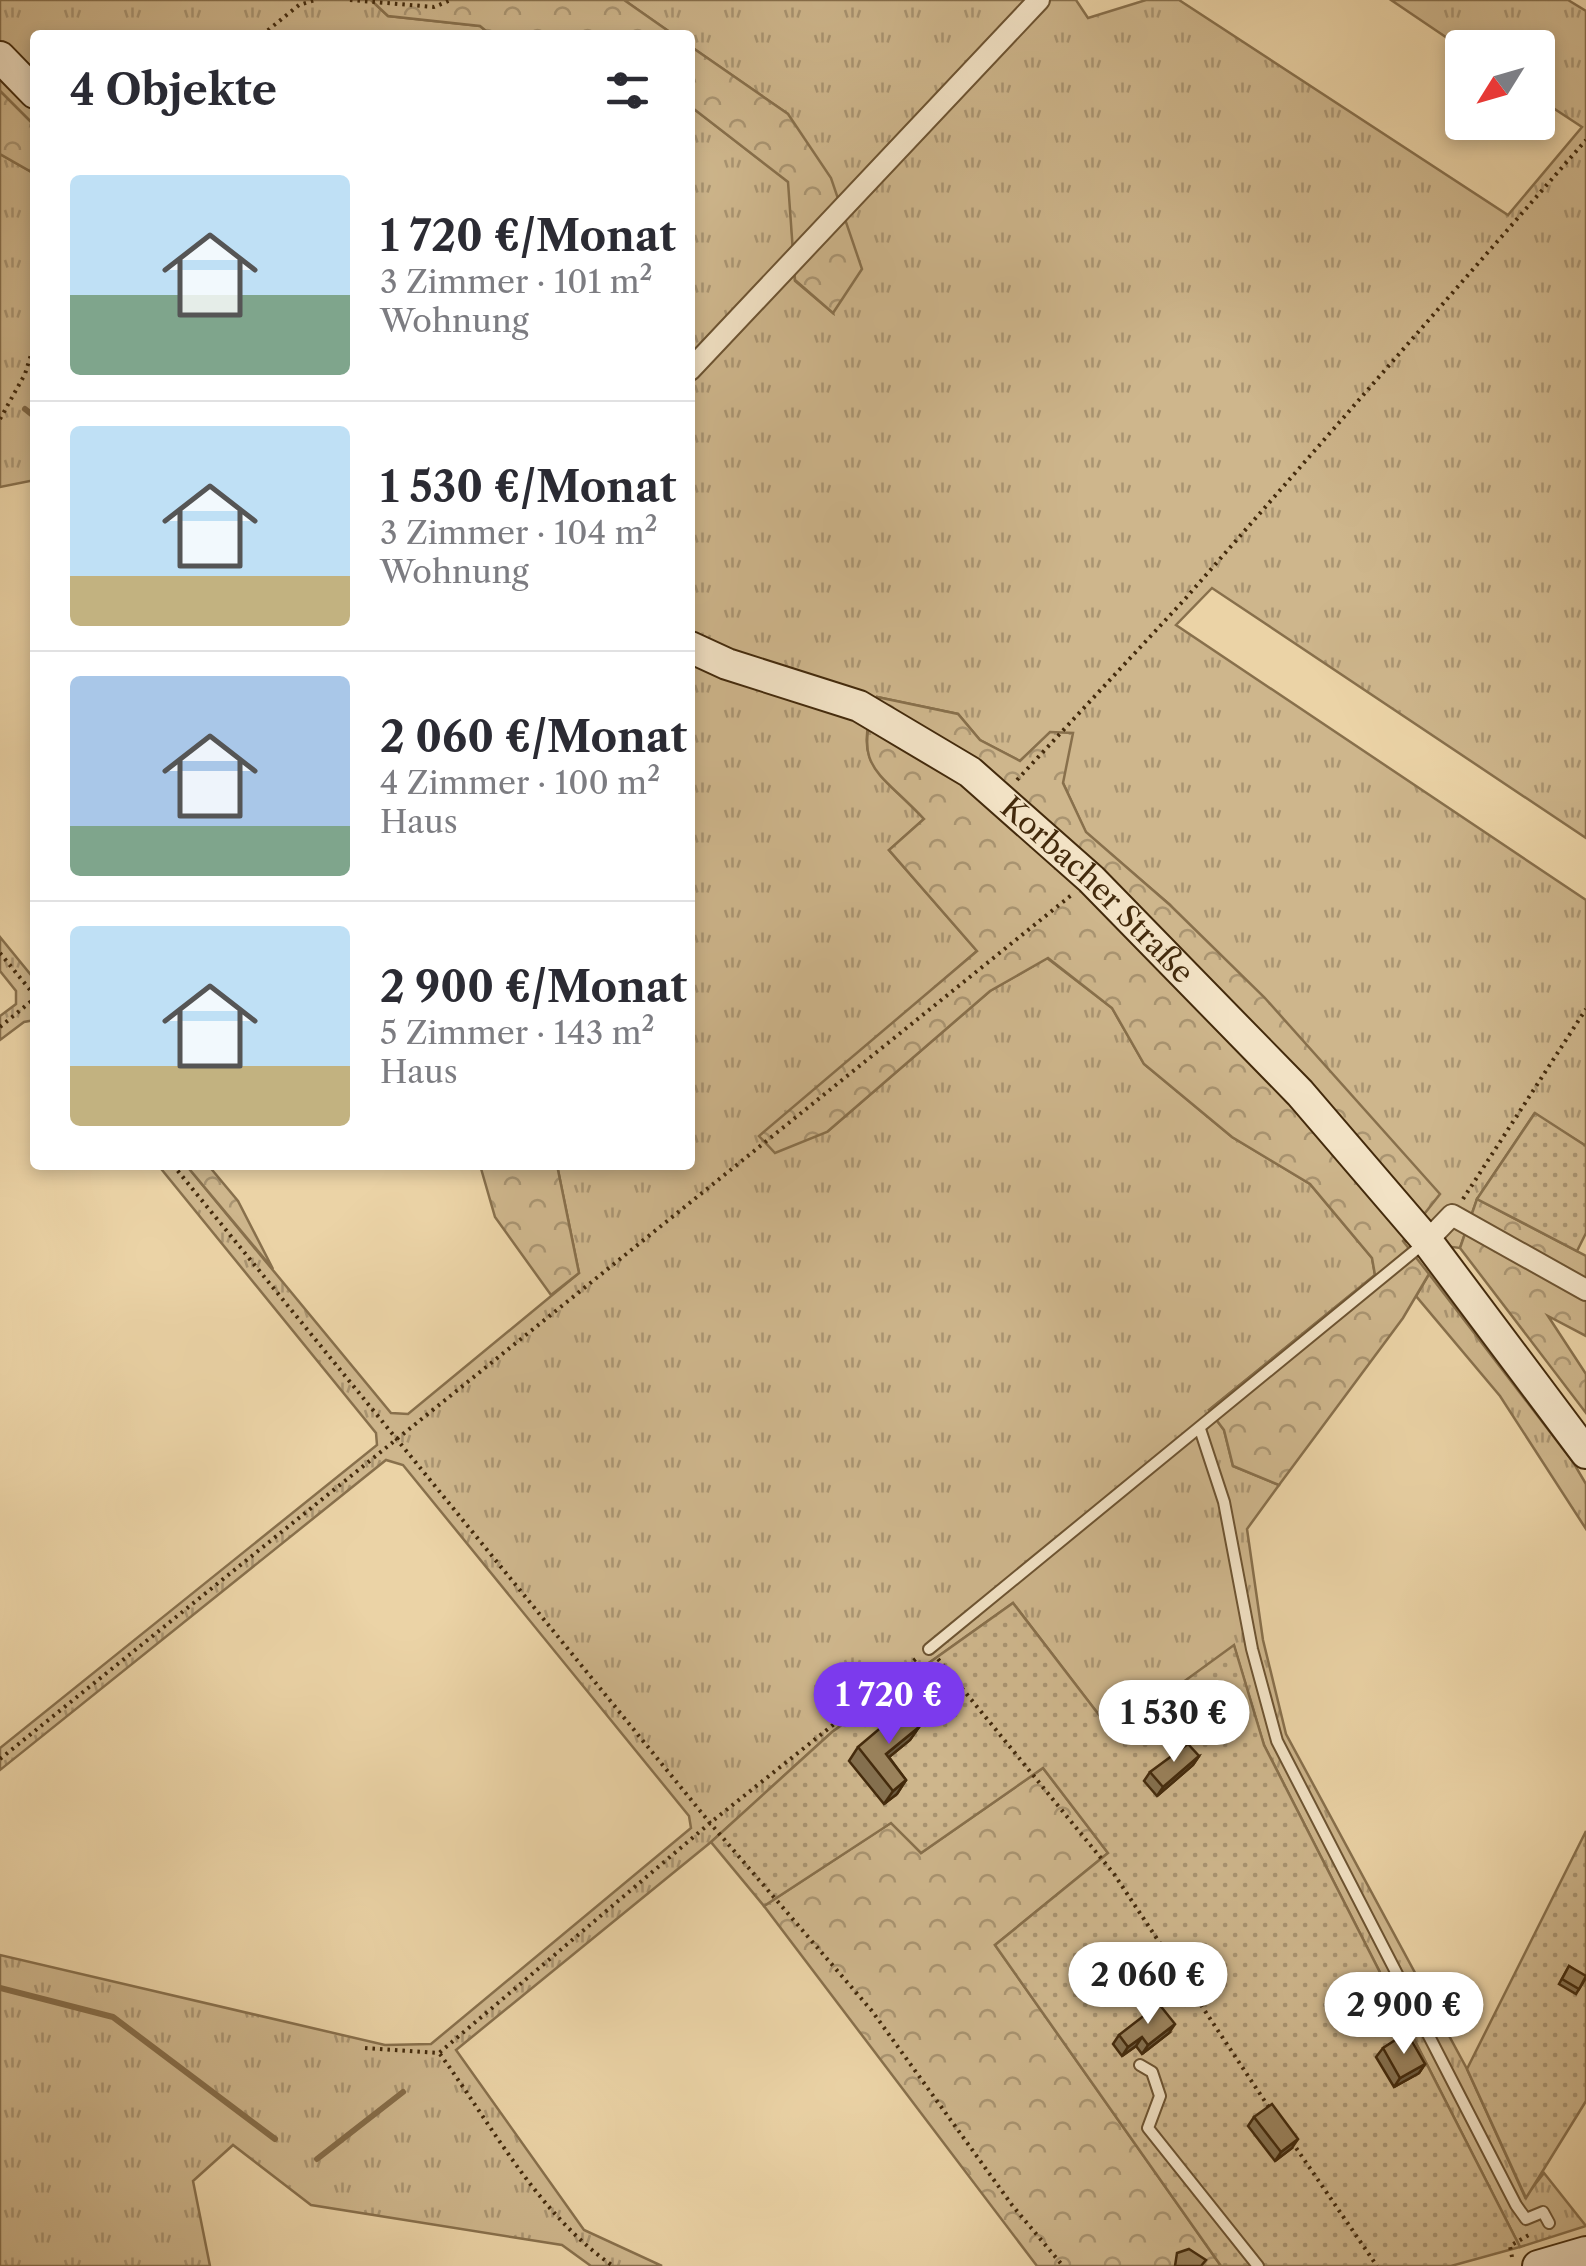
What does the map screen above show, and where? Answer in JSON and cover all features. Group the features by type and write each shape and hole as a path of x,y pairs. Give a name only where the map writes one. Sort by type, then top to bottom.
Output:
{"street":[{"path":"695,365 1039,0"},
{"path":"0,57 30,88"},
{"name":"Korbacher Straße","path":"695,649 728,664 858,706 970,772 1091,879 1300,1093 1427,1241 1586,1452"},
{"path":"1427,1241 1452,1215 1586,1290"},
{"path":"1525,2261 1586,2252"}],"lane":[{"path":"929,1648 1427,1241"},
{"path":"1200,1429 1224,1502 1252,1649 1277,1741 1516,2206 1526,2219 1542,2212 1549,2222"},
{"path":"1140,2065 1152,2072 1160,2096 1148,2128 1258,2266"}],"path":[{"path":"268,30 299,6 315,0"},
{"path":"350,0 434,7 451,0"},
{"path":"1000,798 1185,599 1586,140"},
{"path":"0,419 30,358"},
{"path":"0,1759 1091,879"},
{"path":"0,953 30,991"},
{"path":"0,1027 30,1001"},
{"path":"1452,1215 1586,1009"},
{"path":"177,1170 710,1823 872,2012 1062,2266"},
{"path":"366,2048 439,2053 710,1823 929,1648 1114,1874 1271,2110"},
{"path":"439,2053 568,2229 612,2266"},
{"path":"1282,2126 1377,2266"},
{"path":"1510,2246 1525,2261"}],"green space":[{"path":"0,0 371,0 388,16 480,26 485,30 30,30 30,121 0,91"},
{"path":"371,0 624,0 667,30 485,30 480,26 388,16"},
{"path":"624,0 1076,0 1088,18 1146,0 1179,0 1508,215 1582,127 1555,109 1555,30 1445,30 1445,37 1391,0 1568,0 1586,11 1586,838 1212,588 1176,625 1586,900 1586,1146 1534,1114 1477,1199 1460,1248 1402,1241 1424,1216 1170,905 1086,833 1063,783 1050,733 1020,761 980,740 958,714 877,697 866,738 868,753 883,778 924,819 889,850 977,951 878,1037 827,1132 990,991 1047,958 1112,1008 1144,1064 1232,1137 1310,1184 1372,1258 1375,1275 1209,1410 1224,1430 1233,1466 1279,1485 1247,1529 1263,1640 1286,1734 1467,2069 1525,2197 1544,2173 1586,2226 1520,2247 1264,1745 1234,1646 1138,1715 1099,1715 1013,1603 832,1732 711,1842 456,2050 584,2230 662,2266 591,2266 562,2245 311,2205 233,2145 193,2181 210,2266 0,2266 0,1955 385,2045 431,2044 691,1828 689,1816 403,1465 386,1460 0,1770 0,1748 377,1445 376,1433 162,1170 190,1170 391,1413 408,1414 579,1273 558,1170 695,1170 695,110 789,182 795,281 833,313 788,114 695,49 695,30 667,30"},
{"path":"695,49 788,114 831,178 862,269 833,313 795,280 788,182 695,110"},
{"path":"0,91 30,121 30,171 0,154"},
{"path":"0,154 30,171 30,481 0,487"},
{"path":"877,697 958,714 980,740 1020,761 1050,732 1073,733 1063,783 1086,832 1170,905 1264,997 1440,1194 1403,1241 1429,1274 1403,1318 1279,1485 1233,1466 1224,1430 1209,1410 1375,1275 1372,1258 1310,1184 1232,1137 1144,1064 1112,1008 1048,958 990,991 827,1132 775,1153 759,1136 977,951 889,850 924,819 882,777 868,754 867,739"},
{"path":"0,937 30,974 30,1021 0,1040 0,1016 16,1004 16,991 0,971"},
{"path":"1535,1113 1586,1146 1586,1233 1577,1251 1477,1199"},
{"path":"190,1170 212,1170 238,1201 273,1269"},
{"path":"481,1170 558,1170 579,1273 551,1295 495,1217"},
{"path":"1477,1199 1586,1256 1586,1336 1548,1316 1586,1374 1586,1413 1460,1248"},
{"path":"1429,1274 1573,1462 1586,1484 1586,1529 1500,1396 1416,1296"},
{"path":"1013,1603 1099,1715 1138,1715 1234,1645 1264,1745 1520,2247 1451,2266 1221,2266 995,1945 1108,1853 1043,1768 921,1853 891,1823 764,1906 711,1842 832,1732"},
{"path":"1043,1768 1108,1853 995,1945 1221,2266 1037,2266 764,1906 892,1822 921,1853"},
{"path":"1586,1831 1586,2101 1526,2198 1467,2069"}],"building":[{"path":"904,1708 919,1727 886,1754 906,1780 893,1791 858,1747"},
{"path":"1188,1744 1199,1756 1163,1787 1150,1772"},
{"path":"1569,1966 1586,1976 1579,1989 1562,1979"},
{"path":"1159,2004 1175,2024 1148,2045 1142,2037 1128,2047 1119,2035"},
{"path":"1400,2037 1403,2042 1410,2038 1425,2064 1400,2078 1383,2048"},
{"path":"1272,2104 1298,2139 1281,2152 1254,2117"},
{"path":"1189,2249 1206,2260 1201,2266 1175,2266 1177,2253"}],"waterway":[{"path":"25,409 30,413"},
{"path":"0,1988 113,2017 275,2139"},
{"path":"317,2159 403,2092"}]}
